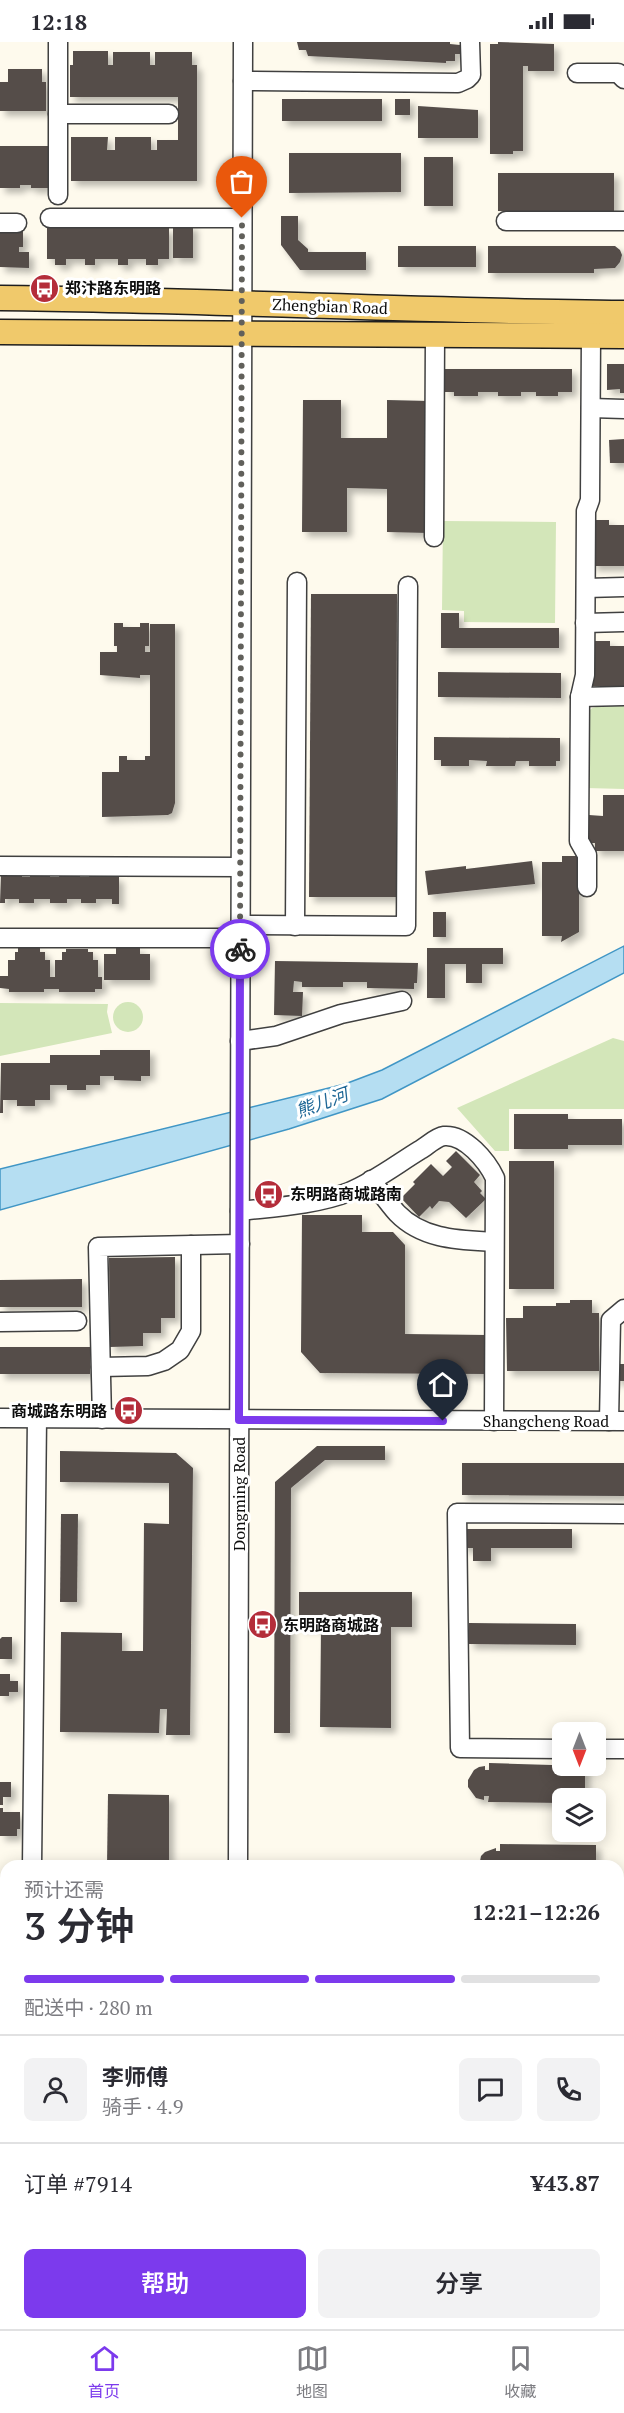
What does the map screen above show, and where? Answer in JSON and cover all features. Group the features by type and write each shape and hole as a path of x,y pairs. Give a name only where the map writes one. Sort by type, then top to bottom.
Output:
{"main road":[{"name":"Zhengbian Road","path":"0,298 134,299 490,312 624,312"},
{"name":"Zhengbian Road","path":"0,332 624,336"}],"street":[{"path":"58,42 58,195"},
{"name":"Dongming Road","path":"238,1860 243,42"},
{"path":"243,81 458,83 471,75 470,42"},
{"path":"577,73 618,73 624,79"},
{"path":"58,114 169,114"},
{"path":"50,218 242,218"},
{"path":"506,221 624,221"},
{"path":"434,537 435,335"},
{"path":"587,887 587,855 579,841 580,697 585,675 586,512 590,500 591,335"},
{"path":"591,408 624,409"},
{"path":"295,926 297,582"},
{"path":"0,938 240,932 295,926 406,926 408,586"},
{"path":"586,588 624,587"},
{"path":"585,623 624,622"},
{"path":"580,697 624,696"},
{"path":"0,866 240,867"},
{"path":"240,1041 276,1036 341,1014 402,1001"},
{"path":"240,1210 299,1204 348,1192 442,1136 455,1137 463,1141 490,1166 495,1178 494,1421"},
{"path":"371,1180 398,1215 419,1230 444,1238 494,1242"},
{"path":"102,1419 98,1247 240,1244"},
{"path":"101,1367 148,1366 164,1361 180,1350 191,1331 191,1245"},
{"path":"617,1421 611,1320 624,1309"},
{"path":"0,1322 77,1321"},
{"name":"Shangcheng Road","path":"0,1418 617,1421"},
{"path":"32,1860 37,1419"},
{"path":"552,1749 460,1748 457,1513 624,1514"},
{"path":"606,1749 624,1749"}],"green space":[{"path":"443,521 556,522 555,623 464,622 464,611 442,610"},
{"path":"600,706 624,706 624,789 586,788 588,712"},
{"path":"128,1002 139,1006 143,1017 139,1028 128,1032 117,1028 113,1017 117,1006"},
{"path":"0,1003 108,1004 107,1012 112,1033 0,1056"},
{"path":"613,1038 624,1041 624,1109 509,1109 509,1151 495,1151 457,1108"}],"water":[{"name":"熊儿河","path":"624,946 624,973 382,1099 289,1129 0,1210 0,1169 345,1084 382,1070"}],"building":[{"path":"297,42 450,42 450,44 460,45 460,54 455,54 455,61 446,61 446,63 308,56 306,50 299,50"},
{"path":"498,42 554,44 554,71 528,71 528,66 523,66 523,151 513,151 513,154 490,154 490,44 498,44"},
{"path":"73,51 108,51 108,65 113,65 113,52 150,52 150,65 155,65 155,52 192,52 192,65 197,65 197,181 71,181 71,137 108,137 107,150 115,150 115,137 151,137 151,150 157,150 157,140 178,140 178,97 70,97 70,65 73,65"},
{"path":"8,69 42,69 42,82 46,82 46,111 0,111 0,82 8,82"},
{"path":"282,99 382,99 382,121 282,121"},
{"path":"395,99 410,99 410,115 395,115"},
{"path":"418,106 478,110 478,138 418,138"},
{"path":"0,146 48,146 48,188 31,188 31,185 20,185 20,188 0,188"},
{"path":"289,153 401,153 401,192 289,193"},
{"path":"424,157 453,157 453,206 424,206"},
{"path":"498,173 614,173 614,211 498,211"},
{"path":"281,216 298,216 298,240 308,249 308,252 366,252 366,270 300,270 281,245"},
{"path":"173,225 193,225 193,258 173,258"},
{"path":"47,228 169,228 169,259 158,259 158,265 146,265 146,259 128,259 128,265 118,265 118,259 95,259 95,265 85,265 85,259 66,259 66,265 55,265 55,259 47,259"},
{"path":"0,231 23,231 23,247 19,247 19,252 29,252 29,268 0,267"},
{"path":"398,246 476,246 476,267 398,267"},
{"path":"488,246 615,246 622,255 615,268 594,269 594,273 488,273"},
{"path":"607,364 624,364 624,393 620,393 620,389 607,390"},
{"path":"445,369 572,369 572,392 558,392 558,396 536,396 536,392 521,392 521,396 498,396 498,392 478,392 478,396 454,396 454,392 445,392"},
{"path":"303,400 341,400 341,438 387,438 387,400 430,401 429,533 387,532 387,489 347,488 347,532 302,532"},
{"path":"624,439 624,463 610,463 609,440"},
{"path":"592,520 609,520 609,525 624,525 624,566 592,566"},
{"path":"311,594 397,594 396,897 309,897"},
{"path":"441,613 459,613 459,628 559,628 559,648 441,648"},
{"path":"114,623 123,623 123,627 140,627 140,623 149,623 149,646 145,646 145,652 150,652 150,624 175,624 175,803 172,813 168,815 102,817 102,772 119,772 119,756 127,756 127,760 145,760 145,756 150,756 150,675 140,675 140,678 100,675 100,652 117,652 117,646 114,646"},
{"path":"591,641 610,641 610,646 624,646 624,686 592,686"},
{"path":"438,672 561,673 561,698 438,697"},
{"path":"434,737 560,738 560,761 556,761 556,766 529,766 529,761 516,761 515,766 486,766 487,761 469,760 469,766 441,766 441,760 434,760"},
{"path":"603,795 624,795 624,851 595,851 595,843 589,843 589,815 603,816"},
{"path":"562,856 579,856 579,932 561,942 562,936 542,936 542,862 562,862"},
{"path":"532,861 535,884 428,895 425,871 466,866 466,869"},
{"path":"1,872 22,872 22,877 30,877 30,872 50,872 50,877 59,877 59,873 80,873 80,877 89,877 89,873 112,873 112,877 119,877 119,904 112,904 112,899 96,899 96,903 81,903 81,899 67,899 67,903 50,903 50,899 34,899 34,903 19,903 19,899 5,899 5,903 0,903"},
{"path":"433,912 446,912 446,937 433,937"},
{"path":"18,948 40,948 40,952 45,952 45,960 50,960 50,977 55,977 55,960 62,960 62,952 66,952 66,949 88,949 88,952 93,952 93,960 98,960 98,977 102,977 102,989 95,989 95,992 59,992 59,989 44,989 44,992 9,992 9,989 0,988 0,976 8,976 8,960 15,960 15,952 18,952"},
{"path":"116,948 140,948 140,954 150,954 150,980 104,980 104,954 116,954"},
{"path":"427,948 503,948 503,964 482,964 482,983 466,983 466,964 445,964 445,998 427,998"},
{"path":"275,961 418,963 417,983 414,983 414,989 367,988 367,982 343,982 343,987 302,987 302,982 294,981 293,992 303,992 302,1016 274,1015"},
{"path":"100,1050 150,1050 150,1076 141,1076 141,1081 114,1080 114,1076 100,1076 100,1085 86,1085 86,1090 67,1090 67,1085 50,1085 50,1100 35,1100 35,1106 17,1106 17,1100 3,1100 3,1113 0,1113 1,1063 50,1063 50,1055 100,1055"},
{"path":"514,1114 568,1114 568,1119 622,1119 622,1145 568,1145 568,1149 514,1149"},
{"path":"456,1151 480,1175 474,1182 486,1199 466,1218 449,1202 439,1201 432,1209 430,1206 419,1217 401,1198 431,1164 443,1176 452,1167 446,1161"},
{"path":"509,1161 554,1161 554,1289 509,1289"},
{"path":"302,1215 362,1215 362,1232 393,1232 405,1245 405,1334 487,1335 487,1374 320,1373 301,1352"},
{"path":"175,1257 175,1318 161,1318 161,1333 143,1333 143,1346 110,1347 109,1258"},
{"path":"82,1279 82,1307 0,1307 0,1280"},
{"path":"570,1300 592,1300 592,1313 599,1313 599,1371 507,1371 506,1318 523,1318 523,1306 556,1306 556,1303 570,1303"},
{"path":"0,1347 90,1347 90,1374 0,1374"},
{"path":"616,1364 624,1364 624,1381 616,1381"},
{"path":"317,1446 385,1446 385,1460 325,1460 291,1488 290,1733 274,1733 275,1482"},
{"path":"60,1451 176,1453 193,1468 190,1735 166,1735 167,1709 160,1709 159,1733 60,1732 61,1632 122,1633 122,1651 143,1651 144,1523 169,1524 169,1483 60,1482"},
{"path":"462,1463 624,1463 624,1496 462,1495"},
{"path":"61,1514 78,1514 77,1602 60,1602"},
{"path":"462,1529 572,1529 572,1548 491,1548 491,1561 473,1561 473,1548 461,1548"},
{"path":"299,1592 412,1592 412,1627 391,1627 391,1728 320,1727 321,1627 299,1627"},
{"path":"469,1623 576,1624 576,1645 469,1644"},
{"path":"12,1637 12,1659 0,1659 0,1639"},
{"path":"0,1674 10,1674 10,1681 18,1681 18,1692 9,1692 9,1696 0,1696"},
{"path":"489,1763 552,1765 552,1776 585,1776 585,1788 552,1788 552,1803 488,1802 489,1796 484,1796 484,1800 476,1798 468,1787 468,1780 474,1770 479,1767 485,1766 485,1770 489,1770"},
{"path":"0,1782 11,1782 11,1797 3,1797 3,1805 0,1805"},
{"path":"108,1794 169,1795 169,1860 107,1860"},
{"path":"0,1808 3,1808 3,1812 20,1812 20,1829 17,1829 17,1836 0,1836"},
{"path":"500,1844 596,1845 596,1860 480,1860 485,1852 496,1848 496,1851 500,1851"}],"way so far":[{"path":"240,949 242,218"}],"place":[{"name":"郑汴路东明路","path":"44,288"},
{"name":"东明路商城路南","path":"269,1194"},
{"name":"商城路东明路","path":"128,1411"},
{"name":"东明路商城路","path":"262,1625"}],"route":[{"path":"240,949 239,1420 443,1421"}]}
